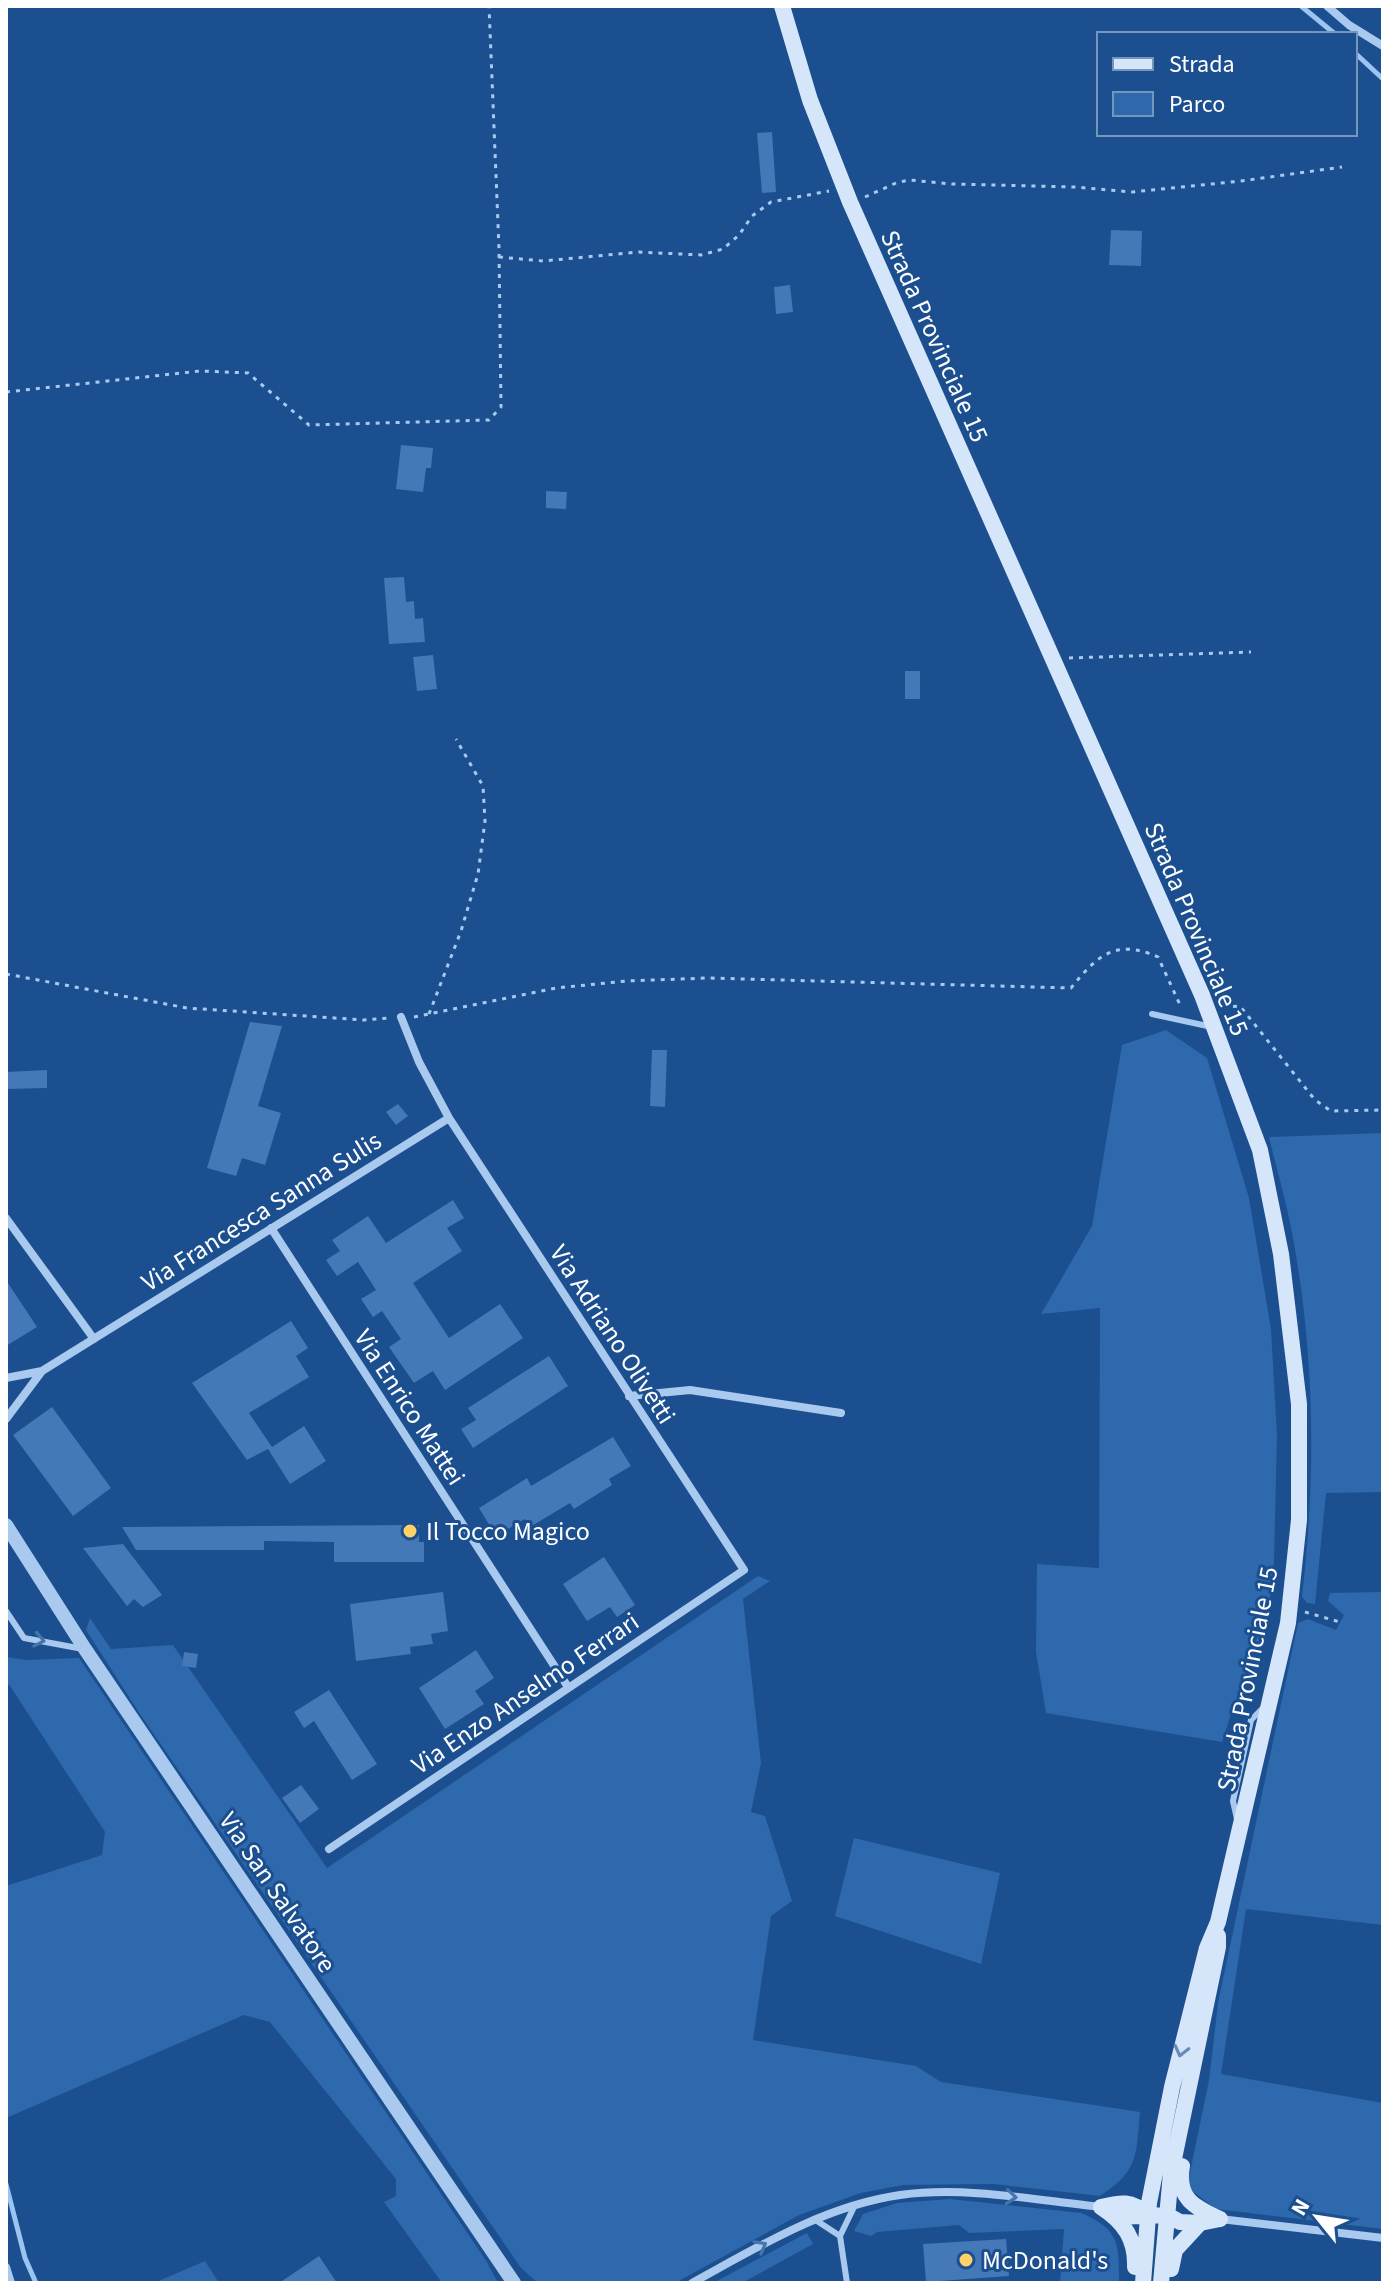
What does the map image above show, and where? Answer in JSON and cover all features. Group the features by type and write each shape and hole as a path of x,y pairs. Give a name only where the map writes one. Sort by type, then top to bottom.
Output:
{"main road":[{"name":"Strada Provinciale 15","path":"782,6 810,100 847,196 1208,1008 1260,1150 1281,1254 1299,1404 1299,1520 1289,1609 1240,1832 1218,1922 1207,1948 1169,2104 1148,2215 1143,2283"},
{"name":"Strada Provinciale 15","path":"1161,2283 1171,2173 1218,1947 1218,1922"},
{"path":"1190,2081 1195,2101 1179,2181 1200,2217"},
{"path":"1167,2215 1159,2200 1174,2115 1169,2104"},
{"path":"1101,2207 1118,2203 1137,2205 1148,2215"},
{"path":"1101,2207 1116,2217 1131,2237 1136,2250 1134,2283"},
{"path":"1116,2217 1138,2218 1176,2211 1220,2219"},
{"path":"1170,2283 1175,2250 1200,2217"}],"street":[{"path":"1327,6 1349,25 1383,46"},
{"name":"Via Adriano Olivetti","path":"401,1017 419,1062 449,1118 744,1570"},
{"name":"Via Francesca Sanna Sulis","path":"6,1378 42,1371 449,1118"},
{"path":"6,1218 94,1339"},
{"name":"Via Enrico Mattei","path":"271,1228 568,1687"},
{"name":"Via Francesca Sanna Sulis","path":"6,1419 42,1371"},
{"path":"629,1396 690,1390 841,1413"},
{"name":"Via San Salvatore","path":"6,1525 85,1649 514,2283"},
{"name":"Via Enzo Anselmo Ferrari","path":"329,1849 744,1570"},
{"path":"692,2283 814,2219 897,2196 957,2192 1101,2207"},
{"path":"1220,2219 1383,2238"},
{"path":"6,2267 11,2283"}],"lane":[{"path":"1152,1014 1215,1028"},
{"path":"6,1611 24,1638 85,1649"},
{"path":"847,2283 840,2236 854,2207"},
{"path":"814,2219 840,2236"}],"path":[{"path":"6,392 200,371 248,373 309,425 489,420 501,407 499,257 489,6"},
{"path":"499,257 543,261 639,252 701,255 723,249 739,235 752,216 771,202 847,196 909,180 1132,192 1255,180 1342,167"},
{"path":"1053,660 1084,656 1251,652"},
{"path":"429,1014 461,931 478,874 485,821 483,786 456,739"},
{"path":"6,974 187,1008 364,1020 429,1014 556,988 708,978 1071,988 1090,964 1104,953 1142,950 1158,957 1187,1022"},
{"path":"1208,1008 1240,1006 1315,1100 1331,1111 1383,1110"},
{"path":"1289,1609 1340,1622"}],"green space":[{"path":"1166,1030 1207,1058 1249,1198 1271,1329 1277,1435 1274,1561 1267,1623 1258,1669 1233,1708 1222,1742 1046,1713 1036,1652 1037,1564 1099,1568 1100,1308 1041,1314 1092,1226 1122,1045"},
{"path":"1383,1133 1383,1492 1326,1493 1315,1604 1307,1603 1302,1597 1311,1462 1306,1327 1291,1225 1269,1137"},
{"path":"758,1576 770,1581 743,1599 761,1763 751,1812 765,1816 792,1901 771,1916 753,2040 916,2066 941,2082 1140,2112 1133,2161 1122,2178 1100,2196 993,2184 903,2185 861,2193 799,2215 675,2283 538,2283 521,2268 140,1714 86,1630 90,1618 111,1649 173,1645 327,1868"},
{"path":"1383,1592 1383,1925 1246,1909 1221,2074 1383,2103 1383,2229 1216,2209 1187,2187 1209,2080 1218,2003 1298,1623 1308,1619 1336,1630 1344,1615 1328,1601 1330,1593"},
{"path":"6,1657 26,1660 79,1658 487,2262 498,2283 442,2283 384,2202 396,2196 396,2179 270,2022 244,2015 6,2118 6,1886 102,1855 105,1832 6,1683"},
{"path":"854,1838 1000,1873 981,1964 835,1916"},
{"path":"950,2199 1081,2213 1094,2219 1115,2240 1119,2283 1060,2283 1064,2229 969,2233 959,2225 877,2232 871,2236 854,2231 863,2214 897,2203"},
{"path":"807,2233 813,2244 742,2283 713,2283"},
{"path":"205,2261 219,2283 154,2283"}],"building":[{"path":"772,132 776,192 762,193 757,133"},
{"path":"1111,230 1142,231 1141,266 1109,265"},
{"path":"790,285 793,312 776,314 774,287"},
{"path":"401,445 433,448 431,468 426,468 423,492 396,489"},
{"path":"546,491 567,492 566,509 546,508"},
{"path":"404,577 406,602 414,601 415,619 423,618 425,642 389,644 384,578"},
{"path":"433,655 437,689 417,691 413,657"},
{"path":"905,671 920,671 920,699 905,699"},
{"path":"250,1022 282,1026 258,1106 281,1113 265,1165 242,1158 236,1176 207,1168"},
{"path":"652,1050 667,1050 665,1107 650,1106"},
{"path":"47,1070 47,1088 6,1089 6,1072"},
{"path":"398,1104 408,1116 396,1125 386,1112"},
{"path":"453,1200 464,1218 447,1228 462,1251 413,1283 449,1338 500,1304 523,1338 445,1390 433,1371 414,1383 389,1347 401,1339 382,1311 373,1317 361,1299 376,1290 358,1262 337,1276 326,1260 340,1251 332,1240 368,1216 386,1243"},
{"path":"6,1280 37,1327 6,1346"},
{"path":"291,1321 308,1348 296,1356 309,1377 249,1413 272,1447 304,1426 326,1461 290,1484 268,1449 247,1460 192,1383"},
{"path":"549,1356 568,1386 473,1448 461,1429 476,1420 468,1408"},
{"path":"52,1407 111,1488 73,1516 13,1435"},
{"path":"613,1437 631,1466 609,1479 612,1485 574,1509 570,1503 530,1527 525,1519 496,1536 479,1508 527,1478 531,1486"},
{"path":"419,1525 419,1542 424,1542 424,1562 334,1562 334,1542 264,1541 264,1550 136,1550 122,1527"},
{"path":"123,1544 162,1595 143,1607 134,1599 127,1606 83,1548"},
{"path":"604,1557 635,1605 617,1617 610,1607 587,1621 563,1584"},
{"path":"443,1592 448,1631 431,1634 433,1644 410,1647 411,1654 356,1661 350,1604"},
{"path":"476,1650 494,1678 475,1691 484,1704 445,1729 419,1688"},
{"path":"184,1652 198,1654 196,1668 182,1666"},
{"path":"329,1690 377,1764 352,1780 314,1721 304,1728 294,1712"},
{"path":"301,1785 319,1809 300,1823 282,1798"},
{"name":"McDonald's","path":"1006,2239 1009,2276 926,2282 923,2244"},
{"path":"319,2256 337,2283 279,2283"}],"waterway":[{"path":"1301,6 1333,32"},
{"path":"1357,55 1383,79"},
{"path":"6,2184 25,2258 36,2283"}],"place":[{"name":"Il Tocco Magico","path":"410,1531"},
{"name":"McDonald's","path":"966,2260"}]}
